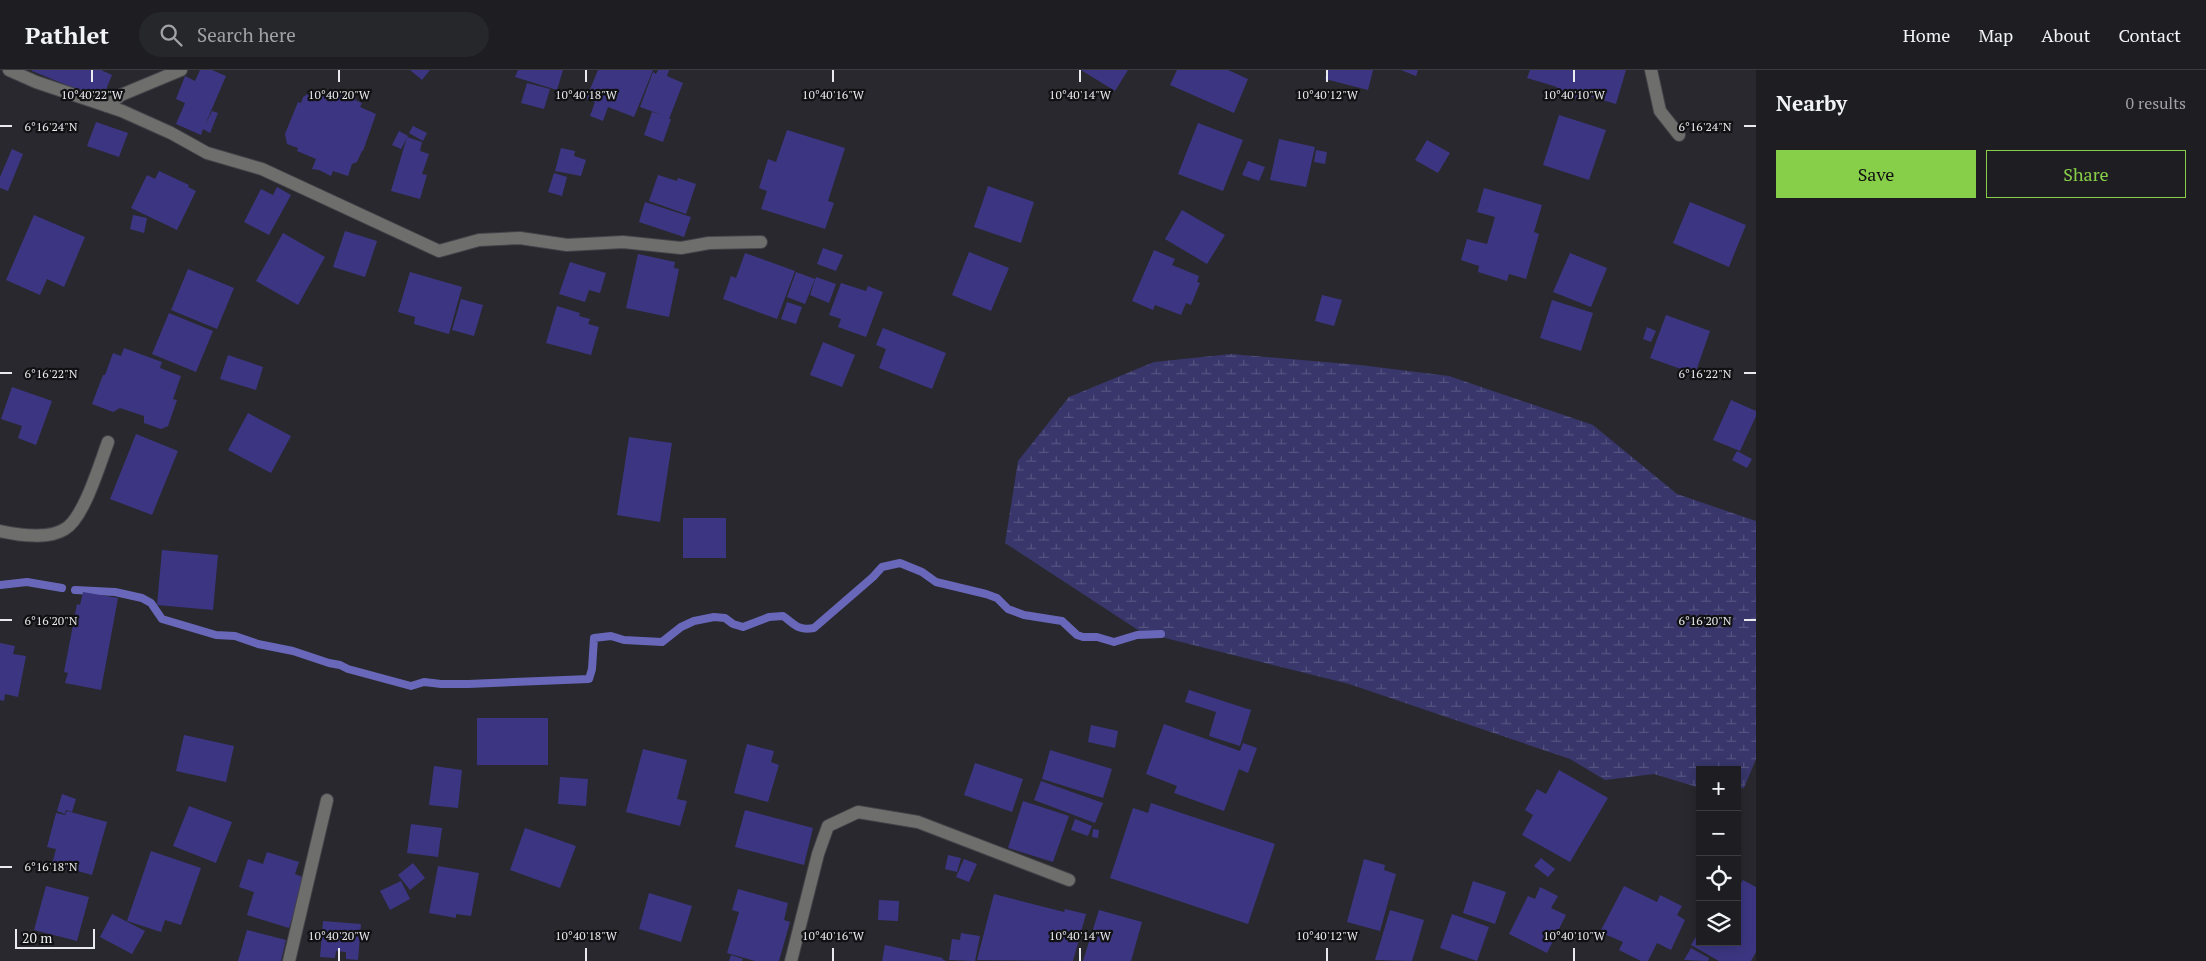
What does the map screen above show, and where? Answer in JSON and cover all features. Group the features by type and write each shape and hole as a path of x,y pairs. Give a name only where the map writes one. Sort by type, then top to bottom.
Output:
{"street":[{"path":"9,70 36,82 107,106 171,133 207,153 262,169 413,241 439,251 479,240 520,238 566,245 623,242 681,248 709,242 761,242"},
{"path":"107,106 121,95 182,70"},
{"path":"1651,70 1660,111 1679,134"},
{"path":"0,531 41,536 66,529 84,505 108,442"},
{"path":"290,961 327,800"},
{"path":"791,961 818,854 828,826 858,812 918,822 1068,880"}],"green space":[{"path":"1231,354 1360,365 1449,376 1593,425 1677,494 1756,521 1756,759 1744,788 1741,788 1741,766 1696,766 1696,787 1654,774 1605,780 1570,759 1349,684 1141,632 1005,543 1018,461 1069,397 1154,362"}],"building":[{"path":"32,70 101,70 112,75 103,97 92,92 91,95"},
{"path":"200,70 212,70 226,76 205,125 212,111 218,113 210,133 203,129 201,135 176,124 185,103 176,99 185,76 195,81"},
{"path":"410,70 430,70 422,80"},
{"path":"518,70 563,70 557,90 515,77"},
{"path":"598,70 653,70 634,117 608,107 603,121 590,116 595,102 586,99"},
{"path":"658,70 669,70 667,76 683,83 669,119 671,119 663,142 644,135 652,112 662,115 640,107 653,72 656,74"},
{"path":"1081,70 1128,70 1115,91"},
{"path":"1177,70 1228,70 1248,79 1234,113 1170,85"},
{"path":"1327,70 1373,70 1368,90 1325,79"},
{"path":"1401,70 1418,70 1416,76"},
{"path":"1530,70 1626,70 1616,104 1585,95 1584,101 1555,93 1557,87 1527,78"},
{"path":"527,83 550,89 544,109 521,103"},
{"path":"315,90 334,98 337,91 356,98 355,100 362,103 360,107 376,114 363,151 357,162 352,164 348,176 333,171 331,176 312,169 316,159 297,151 298,148 287,144 285,134 298,102 301,103 303,97"},
{"path":"1559,115 1606,130 1589,180 1543,165"},
{"path":"96,122 128,133 119,157 87,146"},
{"path":"1198,123 1243,140 1223,191 1178,174"},
{"path":"413,126 427,133 423,141 409,133"},
{"path":"787,130 845,148 828,201 834,203 825,229 761,209 767,191 759,188 768,159 776,162"},
{"path":"399,131 408,136 401,149 392,145"},
{"path":"407,137 422,142 420,151 429,154 422,174 427,175 420,199 391,191"},
{"path":"1279,139 1315,147 1306,187 1270,180"},
{"path":"1427,140 1450,153 1438,173 1415,160"},
{"path":"561,148 575,151 574,156 586,160 581,176 555,171"},
{"path":"12,149 23,154 8,191 0,188 0,177"},
{"path":"1316,150 1327,152 1325,164 1314,162"},
{"path":"1248,161 1265,167 1259,181 1242,175"},
{"path":"159,171 189,185 188,187 196,191 177,230 131,208 147,175 155,179"},
{"path":"554,173 567,177 562,196 548,192"},
{"path":"658,175 677,181 678,178 696,184 686,214 649,201"},
{"path":"988,186 1034,202 1021,243 974,227"},
{"path":"277,187 291,195 269,235 244,222 261,189 273,195"},
{"path":"1484,188 1542,205 1534,232 1539,234 1526,279 1509,274 1507,281 1478,272 1479,266 1461,260 1467,239 1487,244 1495,217 1477,212"},
{"path":"645,202 691,217 684,237 639,222"},
{"path":"1690,202 1746,225 1729,267 1673,243"},
{"path":"1182,210 1225,235 1207,264 1165,239"},
{"path":"34,215 85,237 64,287 47,279 40,295 6,280"},
{"path":"133,215 147,218 144,233 130,229"},
{"path":"345,231 377,241 365,277 333,267"},
{"path":"283,233 325,257 298,305 256,281"},
{"path":"823,248 843,255 836,271 817,264"},
{"path":"1154,250 1175,259 1172,265 1199,276 1197,282 1200,283 1191,305 1186,303 1181,315 1155,305 1153,310 1132,301"},
{"path":"969,252 1009,268 991,311 952,295"},
{"path":"745,253 795,271 777,319 723,299 731,276 736,278"},
{"path":"1570,253 1607,268 1591,307 1553,292"},
{"path":"638,254 675,262 674,268 679,269 669,317 626,308"},
{"path":"570,262 606,273 600,293 589,290 585,302 559,294"},
{"path":"188,269 234,288 217,329 171,310"},
{"path":"410,272 462,287 449,334 414,324 415,317 398,312"},
{"path":"796,272 815,279 805,304 787,297"},
{"path":"816,277 836,284 829,303 810,295"},
{"path":"841,283 866,291 868,286 883,292 866,337 838,327 841,319 829,315"},
{"path":"1322,295 1342,300 1334,326 1315,321"},
{"path":"461,299 483,305 474,336 452,330"},
{"path":"1552,300 1593,313 1581,351 1540,338"},
{"path":"787,302 802,307 796,324 781,319"},
{"path":"557,306 580,313 579,316 590,319 588,324 599,327 591,355 546,343"},
{"path":"169,313 213,331 196,372 152,354"},
{"path":"1666,315 1710,331 1695,374 1650,358"},
{"path":"1647,327 1656,331 1651,342 1643,339"},
{"path":"883,328 946,353 932,389 879,368 886,349 876,345"},
{"path":"823,342 855,355 842,387 810,375"},
{"path":"124,348 162,362 160,368 181,376 173,399 177,400 168,426 161,429 144,423 144,416 120,408 113,412 92,404 113,353 121,356"},
{"path":"228,355 263,367 256,390 220,379"},
{"path":"12,387 52,401 36,445 18,438 22,426 1,419"},
{"path":"1731,400 1756,411 1756,416 1740,451 1713,440"},
{"path":"248,413 291,436 271,473 228,450"},
{"path":"136,434 178,451 152,515 110,499"},
{"path":"629,437 672,443 660,522 617,515"},
{"path":"1737,451 1752,459 1747,468 1732,460"},
{"path":"683,518 726,518 726,558 683,558"},
{"path":"162,550 218,555 213,610 157,605"},
{"path":"83,592 118,598 101,690 65,683 68,673 64,672 77,604 80,605"},
{"path":"0,643 15,646 13,654 26,656 18,697 5,694 4,701 0,700"},
{"path":"1189,690 1251,710 1240,746 1209,736 1216,712 1185,702"},
{"path":"477,718 548,718 548,765 477,765"},
{"path":"1164,724 1240,751 1243,743 1257,748 1248,773 1239,769 1224,811 1174,793 1177,786 1146,774"},
{"path":"1091,725 1118,731 1115,748 1088,742"},
{"path":"184,735 234,746 226,782 176,771"},
{"path":"747,744 774,751 771,762 779,765 768,802 734,793"},
{"path":"643,749 687,760 677,799 687,801 680,826 626,812"},
{"path":"1050,750 1112,769 1103,798 1042,779"},
{"path":"975,763 1023,779 1012,812 964,795"},
{"path":"434,766 462,770 458,808 429,805"},
{"path":"1559,770 1608,798 1570,862 1522,835 1533,815 1525,810 1537,789 1546,794"},
{"path":"560,777 588,779 586,806 558,804"},
{"path":"1041,781 1103,803 1095,823 1034,800"},
{"path":"62,794 76,799 72,812 66,810 65,814 57,811"},
{"path":"1023,801 1069,816 1053,862 1008,848"},
{"path":"1151,803 1275,844 1248,924 1110,878 1133,808 1148,813"},
{"path":"189,806 232,822 216,863 173,846"},
{"path":"745,810 813,828 804,865 735,847"},
{"path":"67,811 107,822 92,875 52,864 56,849 47,847 56,813 65,815"},
{"path":"1075,819 1092,826 1088,836 1071,830"},
{"path":"411,824 442,828 438,857 407,853"},
{"path":"525,828 576,846 560,888 510,870"},
{"path":"1093,829 1099,830 1098,838 1092,837"},
{"path":"151,851 201,868 181,925 165,920 161,932 127,921"},
{"path":"267,852 299,862 295,874 305,878 289,928 247,915 254,892 239,887 248,859 263,864"},
{"path":"948,855 961,858 957,872 945,869"},
{"path":"1541,858 1555,869 1548,877 1534,866"},
{"path":"964,859 977,864 969,882 956,877"},
{"path":"1364,859 1385,865 1384,870 1396,874 1380,931 1347,922"},
{"path":"413,863 425,878 410,890 398,875"},
{"path":"438,866 479,873 471,916 456,914 456,918 429,913"},
{"path":"1743,880 1756,887 1756,952 1751,961 1719,961 1691,945 1696,937 1696,946 1741,946 1741,883"},
{"path":"401,881 410,899 390,910 380,891"},
{"path":"1473,881 1506,892 1495,924 1463,913"},
{"path":"46,886 89,897 77,941 34,930"},
{"path":"1624,886 1657,902 1660,895 1682,906 1677,915 1685,920 1671,950 1657,943 1648,961 1641,961 1619,950 1623,942 1600,932"},
{"path":"1540,887 1558,896 1551,908 1566,915 1547,953 1509,934 1528,896 1535,899"},
{"path":"738,889 788,903 784,920 790,922 779,961 755,961 727,953 739,912 732,910"},
{"path":"649,893 692,906 681,942 639,929"},
{"path":"994,894 1064,912 1065,909 1086,914 1073,961 977,960"},
{"path":"879,900 899,901 898,921 878,920"},
{"path":"1099,910 1142,922 1131,961 1083,961"},
{"path":"1390,910 1424,920 1412,961 1375,960"},
{"path":"112,914 145,931 132,954 100,937"},
{"path":"1452,914 1489,927 1477,961 1440,948"},
{"path":"323,921 361,924 358,960 346,959 346,952 336,951 335,958 320,957"},
{"path":"247,930 286,940 281,961 238,961"},
{"path":"961,933 980,936 975,961 949,960 952,939 960,940"},
{"path":"885,945 943,958 946,961 882,961"},
{"path":"1691,948 1709,958 1708,961 1684,960"},
{"path":"731,955 743,959 742,961 729,961"}],"waterway":[{"path":"75,590 115,592 142,598 151,603 162,619 216,635 235,636 258,644 293,651 348,669 411,686 424,682 468,684 589,679 592,669 594,638 611,636 624,640 662,642 681,627 694,621 714,617 725,618 733,624 743,627 769,617 783,616 800,628 814,628 882,567 900,563 922,572 936,582 997,598 1008,609 1024,615 1062,621 1077,635 1083,637 1097,637 1114,642 1137,635 1161,634"},
{"path":"0,585 27,582 62,588"}]}
